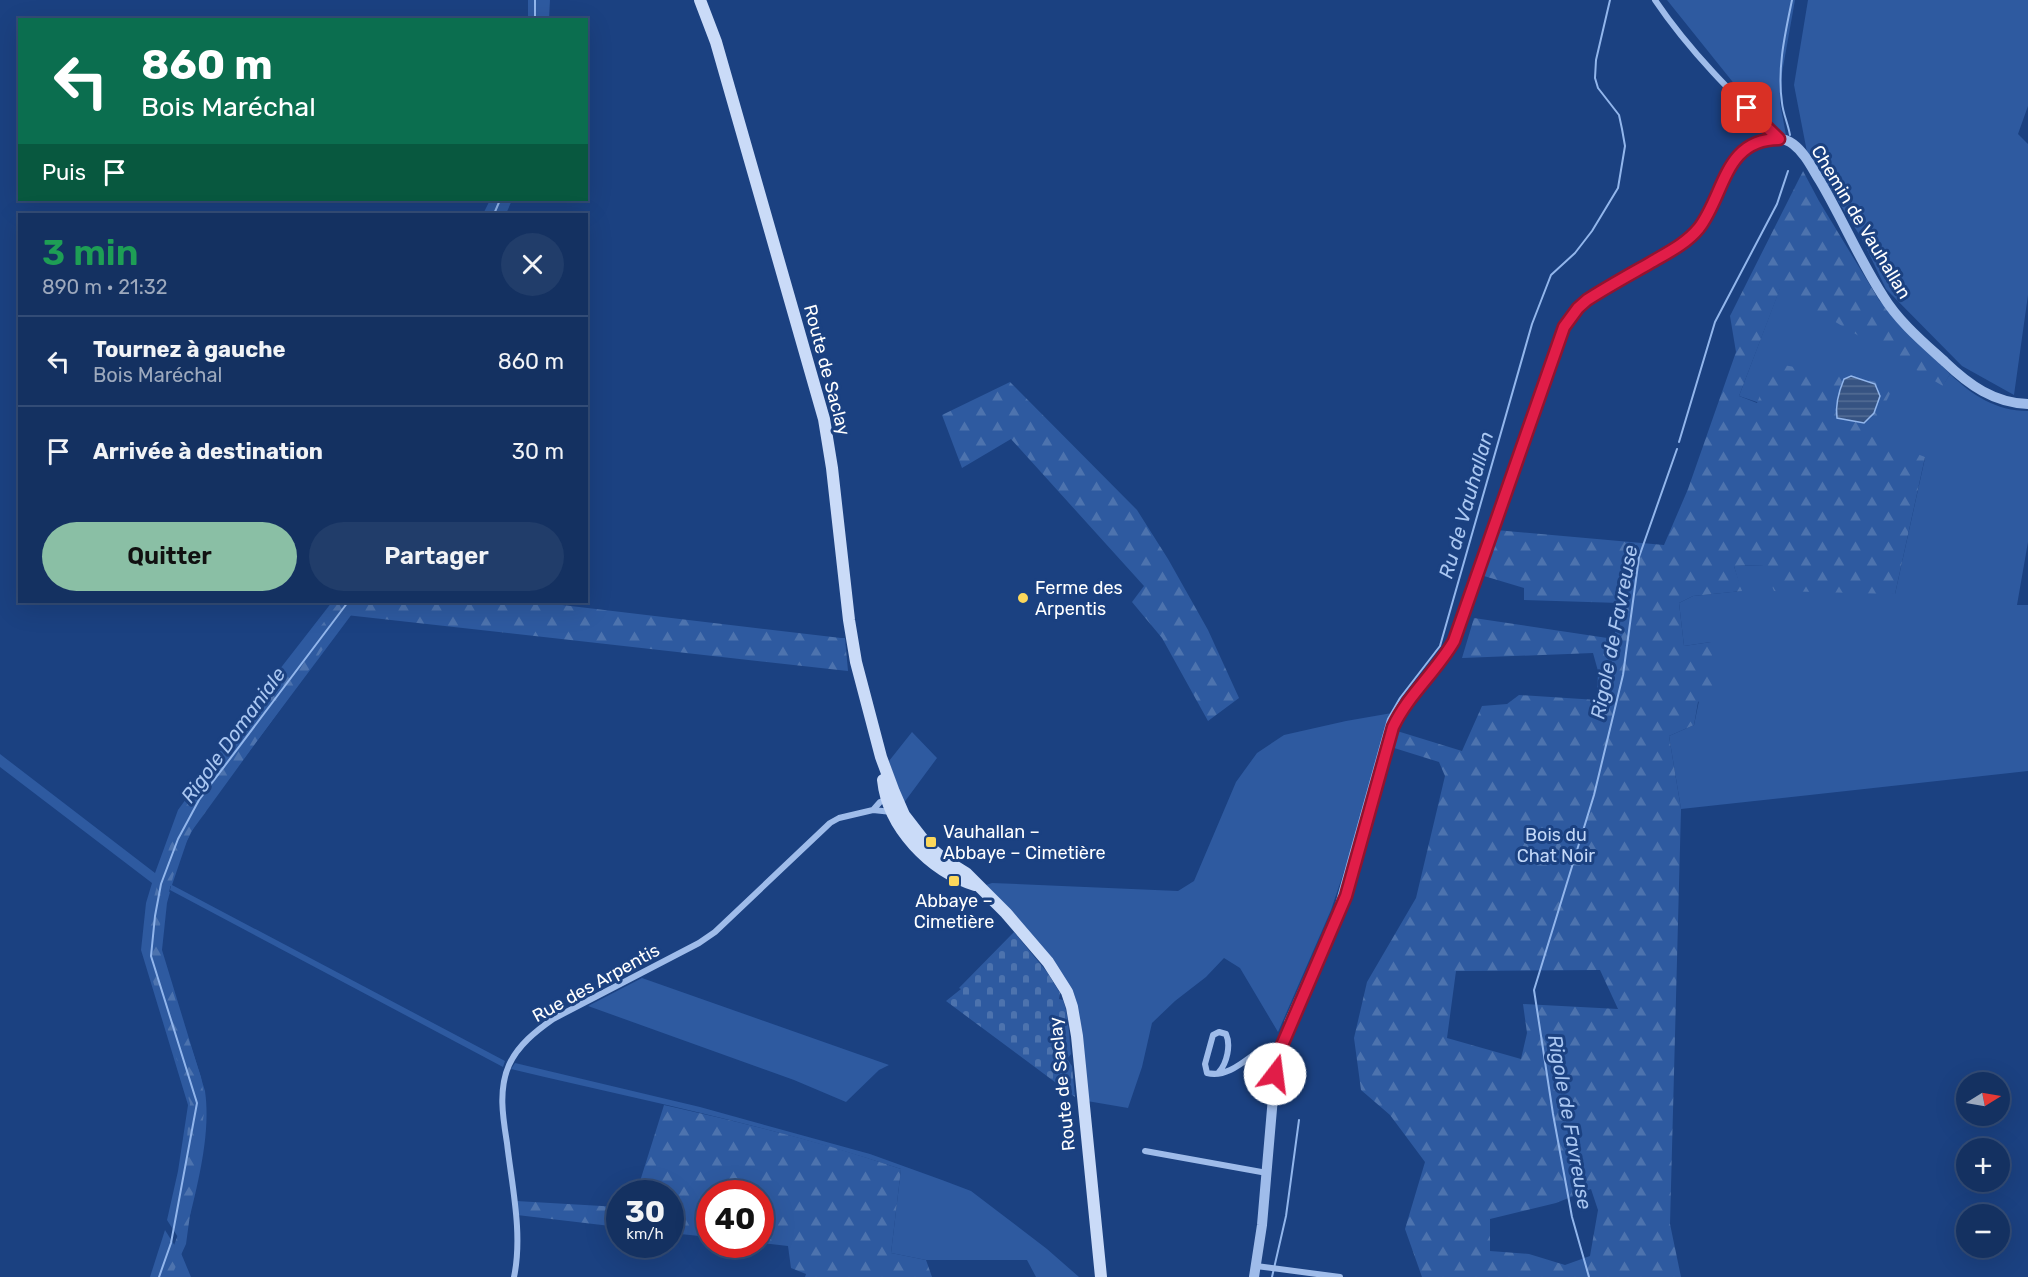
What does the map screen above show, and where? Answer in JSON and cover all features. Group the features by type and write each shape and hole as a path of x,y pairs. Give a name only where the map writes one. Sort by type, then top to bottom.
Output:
{"main road":[{"name":"Route de Saclay","path":"700,0 716,42 824,419 852,639 865,702 881,757 898,802 913,829 928,846 966,873 1006,913 1048,962 1067,992 1072,1007 1101,1277"},
{"name":"Route de Saclay","path":"881,757 887,799 905,834 919,851 939,868 976,885"}],"street":[{"path":"1655,0 1721,83 1779,139"},
{"path":"1340,1277 1271,1268 1255,1272 1279,1052 1346,896 1393,727 1399,714 1444,658 1454,641 1564,327 1578,308 1598,292 1689,238 1704,222 1731,165 1742,150 1760,141 1779,139"},
{"name":"Chemin de Vauhallan","path":"1779,139 1789,141 1802,153 1841,216 1880,291 1900,318 1952,369 1978,389 2002,400 2028,404"},
{"name":"Rue des Arpentis","path":"873,810 880,802 887,799"},
{"name":"Route de Saclay","path":"887,799 892,800 905,825 913,829"},
{"name":"Rue des Arpentis","path":"514,1277 518,1262 517,1226 502,1109 509,1066 520,1048 535,1032 553,1019 699,943 731,919 821,830 839,818 873,810 893,812"},
{"path":"1219,1072 1230,1042 1226,1034 1219,1032 1213,1035 1205,1064 1207,1072 1215,1075 1219,1072 1230,1071 1260,1050 1279,1052"},
{"path":"1145,1150 1267,1173"}],"green space":[{"path":"528,0 550,0 549,18 528,18"},
{"path":"1667,0 1795,0 1782,73 1780,103 1786,135 1774,129 1760,116"},
{"path":"1808,0 2028,0 2028,106 2018,134 2028,144 2028,295 2014,395 1962,366 1886,289 1862,239 1807,152 1794,85"},
{"name":"Bois du Chat Noir","path":"1803,171 1879,300 1950,374 1943,386 1780,289 1739,396 1757,403 1773,363 1894,385 1870,436 1925,457 1895,594 1774,591 1763,565 1734,566 1742,591 1693,596 1679,603 1684,646 1711,642 1715,691 1698,702 1694,725 1669,736 1681,809 1670,1224 1681,1277 1422,1277 1405,1229 1425,1162 1390,1115 1361,1090 1354,1038 1367,982 1416,898 1445,776 1439,762 1391,747 1397,731 1462,751 1482,706 1507,704 1519,695 1597,700 1598,671 1593,653 1462,658 1474,618 1614,639 1620,603 1524,600 1524,588 1484,576 1485,565 1496,530 1664,545 1688,489 1736,352 1730,316","holes":["1600,970 1618,1009 1523,1004 1527,1033 1521,1059 1447,1038 1456,971","1591,1189 1598,1210 1590,1256 1565,1265 1529,1254 1490,1251 1490,1219 1556,1203"]},
{"path":"490,201 512,201 506,213 484,213"},
{"path":"1780,288 1943,385 1950,374 1967,389 1995,405 2028,411 2028,542 2017,605 2028,605 2028,771 1681,809 1669,736 1694,725 1711,642 1684,646 1679,603 1693,596 1741,591 1734,566 1764,565 1895,594 1925,458 1739,396"},
{"path":"1010,382 1137,510 1168,559 1208,630 1239,698 1208,721 1162,638 1132,602 1144,586 1011,439 962,468 942,415"},
{"path":"331,603 360,603 197,821 187,841 172,885 505,1061 503,1067 170,890 171,886 158,886 170,892 162,950 205,1091 207,1109 201,1168 183,1245 167,1220 178,1171 188,1105 141,950 146,903 152,883 0,767 0,754 155,873 178,810 276,674"},
{"path":"338,603 545,603 845,638 848,671 346,615 191,832 177,862 159,929 161,956 201,1077 205,1105 186,1244 171,1277 162,1277 179,1232 190,1103 146,958 146,947 154,897 178,823 186,806"},
{"path":"1392,713 1365,809 1331,910 1278,1032 1240,968 1224,958 1206,977 1175,1001 1152,1023 1142,1067 1128,1108 1087,1101 1064,989 986,885 992,883 1178,891 1194,881 1236,782 1257,753 1284,735"},
{"path":"912,732 937,758 903,804 889,761"},
{"path":"1014,932 1047,972 1060,993 1059,999 1063,1000 1068,1020 1071,1054 1067,1059 1072,1066 1075,1097 946,1001 961,989 959,988"},
{"path":"642,978 889,1065 879,1070 846,1102 794,1080 588,1006"},
{"path":"515,1063 700,1107 870,1154 971,1191 1047,1249 1079,1277 1036,1277 1027,1260 926,1260 891,1253 901,1169 756,1127 511,1069"},
{"path":"664,1105 783,1134 901,1169 891,1253 926,1260 932,1277 805,1277 806,1274 791,1268 788,1246 774,1244 774,1180 696,1180 696,1236 684,1234 684,1180 640,1180"},
{"path":"516,1201 606,1206 606,1225 517,1215"},
{"path":"165,1230 180,1254 179,1258 181,1253 191,1277 150,1277"}],"shaded area":[{"path":"1851,376 1875,384 1880,396 1874,413 1864,423 1837,418 1837,403 1844,379"}],"waterway":[{"name":"Rigole Domaniale","path":"535,0 535,18"},
{"name":"Ru de Vauhallan","path":"1285,1022 1335,908 1388,719 1400,698 1440,646 1532,324 1551,275 1575,253 1592,231 1618,188 1625,146 1622,129 1619,115 1598,88 1595,78 1596,60 1610,0"},
{"name":"Rigole de Favreuse","path":"1790,135 1783,107 1780,77 1782,51 1792,0"},
{"name":"Rigole de Favreuse","path":"1679,442 1715,322 1777,204 1788,171"},
{"name":"Rigole Domaniale","path":"494,213 500,201"},
{"name":"Rigole de Favreuse","path":"1589,1277 1572,1217 1534,990 1594,795 1623,675 1639,557 1677,449"},
{"name":"Rigole Domaniale","path":"159,1277 171,1243 197,1103 151,956 161,884 178,839 199,800 347,603"},
{"name":"Ru de Vauhallan","path":"1272,1277 1286,1216 1299,1120"}],"place":[{"name":"Ferme des Arpentis","path":"1023,598"},
{"name":"Vauhallan – Abbaye – Cimetière","path":"931,842"},
{"name":"Abbaye – Cimetière","path":"954,881"}],"route":[{"path":"1275,1074 1279,1052 1346,896 1393,727 1399,714 1444,658 1454,641 1564,327 1578,308 1598,292 1689,238 1704,222 1728,170 1742,150 1760,141 1779,139 1747,108"}]}
